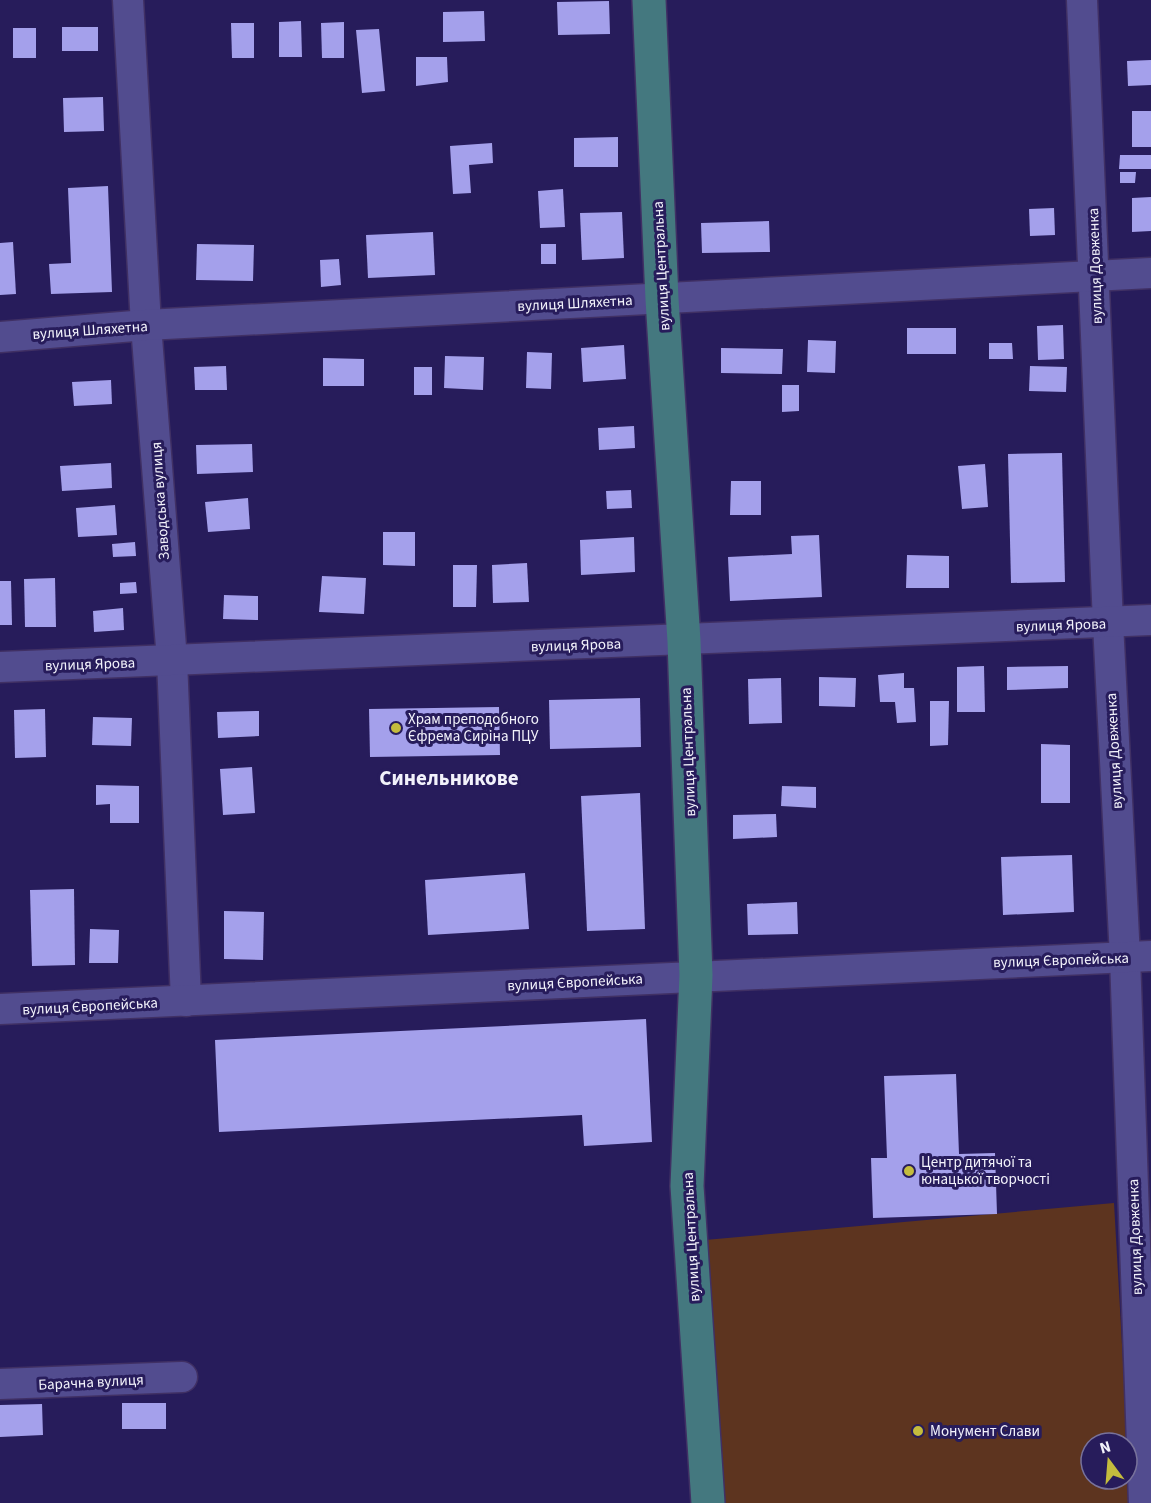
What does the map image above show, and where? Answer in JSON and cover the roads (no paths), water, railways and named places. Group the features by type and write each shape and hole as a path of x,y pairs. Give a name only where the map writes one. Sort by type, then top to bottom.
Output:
{"main road":[{"name":"вулиця Центральна","path":"649,0 662,299 684,641 696,975 687,1186 708,1503"}],"street":[{"name":"Заводська вулиця","path":"128,0 146,325 172,660 186,1001"},
{"name":"вулиця Довженка","path":"1082,0 1108,623 1138,956 1144,1503"},
{"name":"вулиця Шляхетна","path":"0,336 146,325 1151,273"},
{"name":"вулиця Ярова","path":"0,667 684,641 1151,620"},
{"name":"вулиця Європейська","path":"0,1009 1138,956"},
{"name":"Барачна вулиця","path":"0,1384 182,1377"}],"place":[{"name":"Храм преподобного Єфрема Сиріна ПЦУ","path":"396,728"},
{"name":"Центр дитячої та юнацької творчості","path":"909,1171"},
{"name":"Монумент Слави","path":"918,1431"}],"district":[{"name":"Синельникове","path":"449,778"}]}
